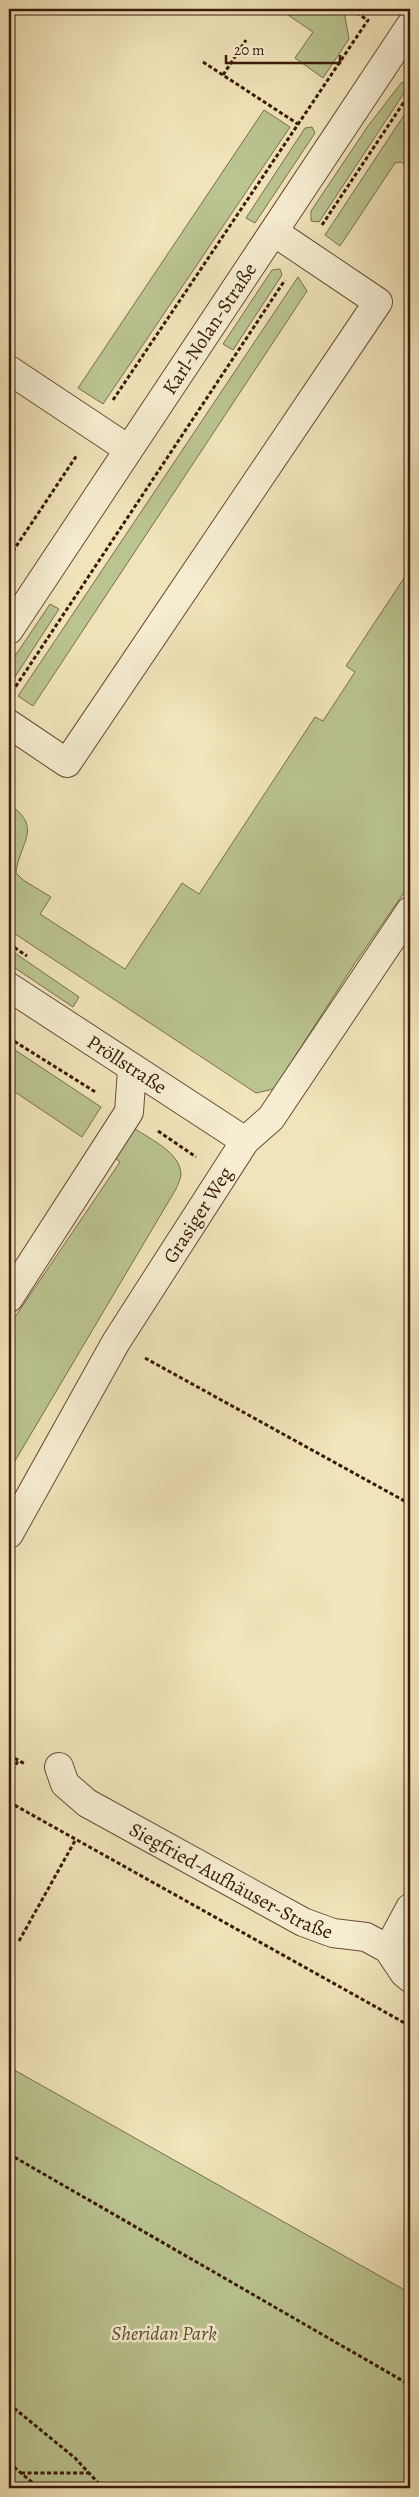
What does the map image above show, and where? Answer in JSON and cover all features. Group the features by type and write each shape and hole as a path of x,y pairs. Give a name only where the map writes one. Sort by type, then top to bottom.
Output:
{"street":[{"name":"Karl-Nolan-Straße","path":"10,627 410,26"},
{"path":"9,724 66,763 378,302 274,232"},
{"path":"9,370 128,449"},
{"name":"Grasiger Weg","path":"9,1534 116,1342 245,1141 271,1118 410,911"},
{"name":"Pröllstraße","path":"9,987 132,1070 245,1141"},
{"path":"9,1298 128,1112 132,1070"},
{"name":"Siegfried-Aufhäuser-Straße","path":"60,1767 65,1784 87,1803 303,1922 334,1933 366,1937 388,1948"},
{"path":"410,1908 388,1948 404,1973 410,1978"}],"path":[{"path":"9,557 368,20"},
{"path":"223,75 246,40"},
{"path":"202,62 298,124"},
{"path":"9,696 410,93"},
{"path":"116,1342 410,1504"},
{"path":"9,1776 18,1761"},
{"path":"9,1802 410,2026"},
{"path":"19,1941 76,1839"},
{"path":"9,2154 410,2385"},
{"path":"9,2404 75,2458 103,2488"},
{"path":"9,2463 39,2488"},
{"path":"21,2473 89,2473"}],"green space":[{"path":"279,9 340,9 344,11 349,39 323,78 295,58 313,32"},
{"path":"402,82 408,87 319,222 311,221 311,211 368,126"},
{"path":"410,106 410,169 401,162 395,163 340,246 325,235"},
{"path":"264,110 290,127 103,404 78,388"},
{"path":"312,127 315,133 255,223 246,218 305,128"},
{"path":"280,269 282,275 233,350 223,344 272,270"},
{"path":"298,277 307,291 33,706 18,696"},
{"path":"410,569 410,884 353,966 274,1089 256,1093 9,930 9,804 25,821 27,828 27,836 16,873 23,880 51,897 40,914 125,969 182,883 199,894 315,717 323,721 355,672 346,666"},
{"path":"50,604 59,609 13,680 9,680 9,665"},
{"path":"9,949 79,997 73,1007 9,964"},
{"path":"12,1048 101,1107 82,1137 9,1088 9,1052"},
{"path":"131,1126 154,1140 175,1158 181,1174 180,1179 176,1189 9,1471 9,1326 120,1162 112,1156"},
{"name":"Sheridan Park","path":"9,2067 410,2293 410,2488 9,2488"}]}
